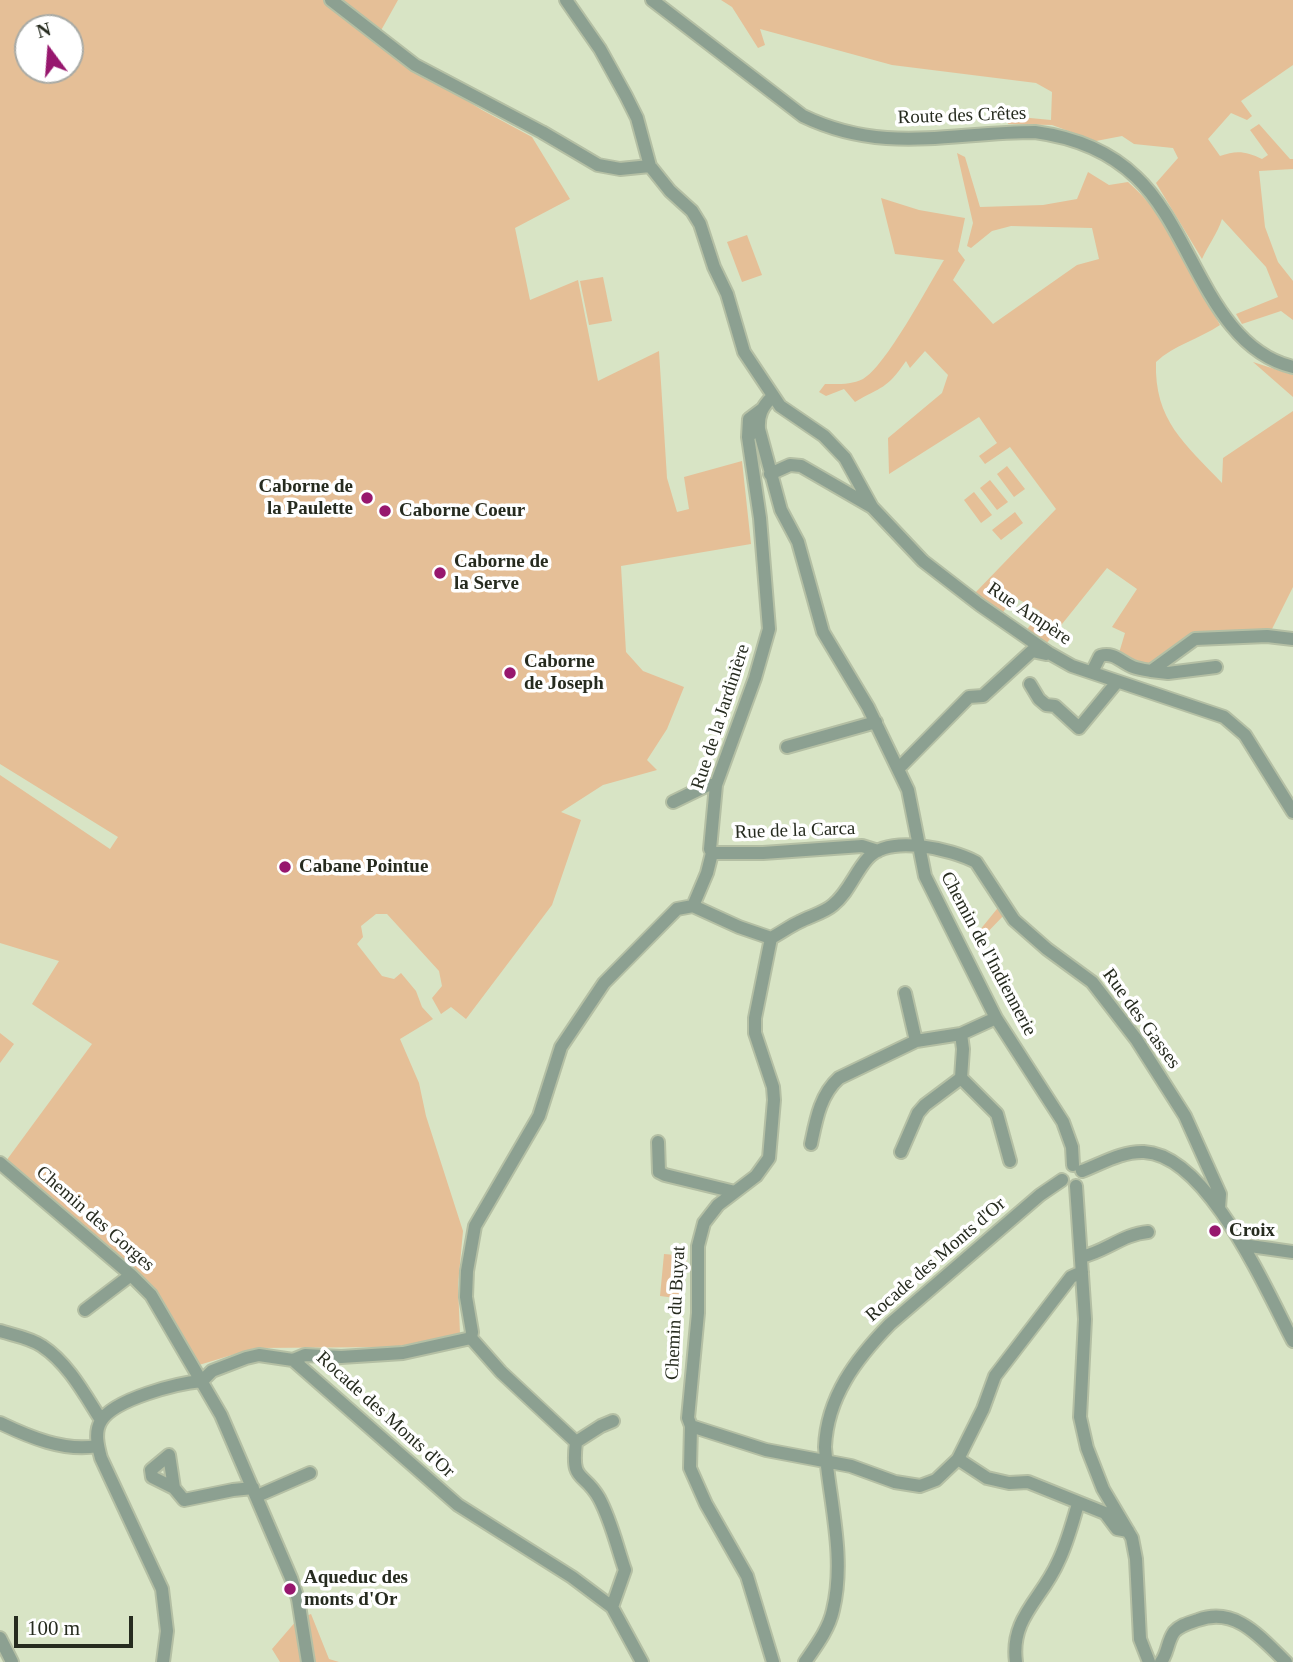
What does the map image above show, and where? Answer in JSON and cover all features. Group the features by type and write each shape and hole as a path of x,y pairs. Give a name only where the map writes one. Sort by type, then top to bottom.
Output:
{"street":[{"path":"331,0 415,65 598,164 620,169 650,166 637,118 568,1 583,0"},
{"name":"Route des Crêtes","path":"652,0 803,116 823,126 847,133 908,140 1035,132 1091,146 1124,166 1149,191 1172,225 1222,313 1237,332 1264,354 1293,367"},
{"name":"Rue Ampère","path":"650,166 670,191 692,211 700,224 714,267 727,294 744,352 772,397 780,406 824,436 845,458 863,486 872,507 923,561 979,605 1072,666 1224,717 1245,735 1293,812"},
{"path":"748,437 749,419 772,397"},
{"name":"Chemin de l'Indiennerie","path":"761,410 758,418 759,429 770,474 781,510 798,542 823,632 876,722 897,767 912,807 925,876 996,1018 1063,1122 1077,1168"},
{"path":"748,437 759,429"},
{"name":"Rue de la Jardinière","path":"693,906 708,873 712,853 710,849 716,785 755,678 769,629 760,518 748,437"},
{"path":"770,474 790,465 801,466 872,507"},
{"path":"1151,671 1195,639 1267,636 1293,639"},
{"path":"897,767 969,696 983,696 1032,651 1049,653"},
{"path":"1092,672 1100,656 1107,654 1133,667 1151,671 1168,673 1216,667"},
{"path":"1030,684 1039,699 1046,705 1055,706 1079,728 1117,682"},
{"path":"787,747 876,722"},
{"path":"673,802 708,785 716,785"},
{"path":"576,1442 500,1372 471,1338 466,1297 467,1271 475,1226 540,1116 561,1047 604,983 677,909 693,906 771,938 832,906 847,891 869,857 878,851 902,844 918,846"},
{"name":"Rue de la Carca","path":"712,853 764,853 862,846 878,851"},
{"name":"Rue des Gasses","path":"918,846 966,857 976,862 1014,920 1047,949 1092,982 1136,1039 1185,1116 1220,1194 1219,1208"},
{"name":"Chemin du Buyat","path":"771,938 755,1018 755,1033 773,1087 769,1158 756,1176 718,1205 704,1223 698,1246 698,1312 688,1418 691,1426 690,1468 706,1504 747,1577 773,1662"},
{"path":"905,993 916,1041"},
{"path":"811,1144 818,1110 831,1085 839,1078 916,1041 961,1034 996,1018"},
{"path":"901,1152 918,1113 961,1078 961,1034"},
{"path":"961,1078 998,1114 1010,1161"},
{"path":"658,1142 659,1172 735,1192"},
{"path":"1077,1168 1083,1178 1076,1186 1069,1187 1062,1180 1064,1170 1132,1153 1146,1152 1163,1156 1186,1172 1219,1208 1243,1245 1293,1340"},
{"name":"Chemin des Gorges","path":"0,1163 151,1295 221,1415 255,1492 298,1599 309,1662"},
{"name":"Rocade des Monts d'Or","path":"805,1662 821,1639 833,1610 838,1571 826,1430 831,1406 838,1390 873,1342 940,1279 1040,1195 1062,1180"},
{"path":"1076,1186 1085,1319 1080,1417 1087,1448 1102,1489 1128,1531 1136,1559 1140,1639 1149,1662"},
{"path":"1081,1257 1094,1254 1132,1234 1148,1232"},
{"path":"1243,1245 1293,1252"},
{"path":"691,1426 766,1450 851,1466 895,1482 920,1486 936,1480 958,1459 983,1409 995,1376 1071,1277 1082,1272"},
{"path":"85,1310 131,1275"},
{"path":"0,1331 40,1344 49,1351 75,1381 101,1420 97,1432 97,1446 162,1589 167,1631 164,1660"},
{"path":"293,1360 305,1355 341,1357 403,1353 471,1338"},
{"name":"Rocade des Monts d'Or","path":"101,1420 116,1406 183,1382 202,1381 212,1371 246,1358 259,1355 293,1360 458,1505 572,1577 612,1607 642,1662"},
{"path":"576,1442 613,1421"},
{"path":"0,1423 38,1439 80,1449 97,1446"},
{"path":"576,1442 574,1463 578,1475 598,1497 625,1570 612,1607"},
{"path":"958,1459 987,1478 1009,1483 1028,1482 1105,1513 1117,1529 1128,1531"},
{"path":"174,1488 184,1500 233,1490 255,1492 310,1473"},
{"path":"233,1490 247,1474"},
{"path":"1016,1662 1014,1647 1017,1629 1057,1565 1078,1504"},
{"path":"1161,1662 1166,1646 1180,1627 1208,1616 1222,1616 1236,1619 1255,1631 1286,1662"},
{"path":"0,1638 12,1662"}],"shaded area":[{"path":"0,0 398,0 374,43 482,110 532,137 570,199 515,228 530,300 578,280 598,381 659,351 667,478 677,512 689,509 684,477 742,461 751,544 621,566 626,652 643,671 684,687 667,729 647,760 657,770 603,785 561,812 581,820 552,905 466,1019 451,1007 441,1014 432,998 442,986 439,971 387,914 376,914 361,926 363,937 357,944 382,976 394,979 401,973 416,991 422,1007 433,1019 400,1039 419,1083 426,1116 463,1231 458,1285 460,1334 395,1347 255,1348 199,1365 150,1284 6,1161 92,1044 32,1004 59,961 0,943 0,775 110,849 118,837 0,764"},
{"path":"721,0 1293,0 1293,65 1241,101 1252,116 1247,120 1231,113 1208,139 1220,156 1241,152 1262,159 1268,155 1250,130 1259,124 1290,159 1293,159 1293,169 1259,171 1265,227 1278,262 1293,281 1293,320 1281,311 1242,324 1236,314 1278,297 1266,267 1222,219 1202,259 1156,183 1178,158 1173,148 1134,144 1122,136 1096,141 1052,125 1008,124 1009,116 1051,120 1052,92 1036,83 892,65 760,29 765,45 758,48 732,7"},
{"path":"957,153 965,157 980,207 1043,205 1077,199 1088,172 1109,185 1128,182 1157,213 1180,249 1220,325 1156,362 1160,400 1174,430 1222,483 1223,458 1293,411 1293,587 1270,633 1196,634 1151,667 1132,663 1119,653 1125,633 1112,627 1137,589 1107,568 1046,644 1026,631 1040,611 1014,597 1001,615 974,594 1056,509 1010,447 985,464 979,456 997,443 979,417 889,474 888,438 942,393 948,375 925,351 910,368 906,361 888,382 855,402 844,389 826,396 819,392 825,384 854,382 863,379 872,371 895,342 944,260 895,254 881,198 919,210 965,218 958,251 965,260 953,280 993,324 1077,265 1099,259 1092,228 1011,226 992,231 971,248 967,246 973,223"},
{"path":"747,235 762,275 742,282 727,242"},
{"path":"603,277 612,321 589,325 580,281"},
{"path":"1253,362 1293,375 1293,397"},
{"path":"1007,466 1025,489 1014,497 997,474"},
{"path":"990,480 1008,502 997,510 980,488"},
{"path":"974,492 992,515 981,523 964,500"},
{"path":"1015,512 1023,523 1001,540 992,530"},
{"path":"1001,904 1007,912 980,940 975,936"},
{"path":"0,1033 14,1044 0,1063"},
{"path":"664,1254 687,1256 683,1299 660,1296"},
{"path":"311,1614 329,1659 339,1662 315,1662 306,1616"},
{"path":"297,1620 304,1662 280,1662 272,1649"}],"place":[{"name":"Caborne de la Paulette","path":"367,498"},
{"name":"Caborne Coeur","path":"385,511"},
{"name":"Caborne de la Serve","path":"440,573"},
{"name":"Caborne de Joseph","path":"510,673"},
{"name":"Cabane Pointue","path":"285,867"},
{"name":"Croix","path":"1215,1231"},
{"name":"Aqueduc des monts d'Or","path":"290,1589"}]}
